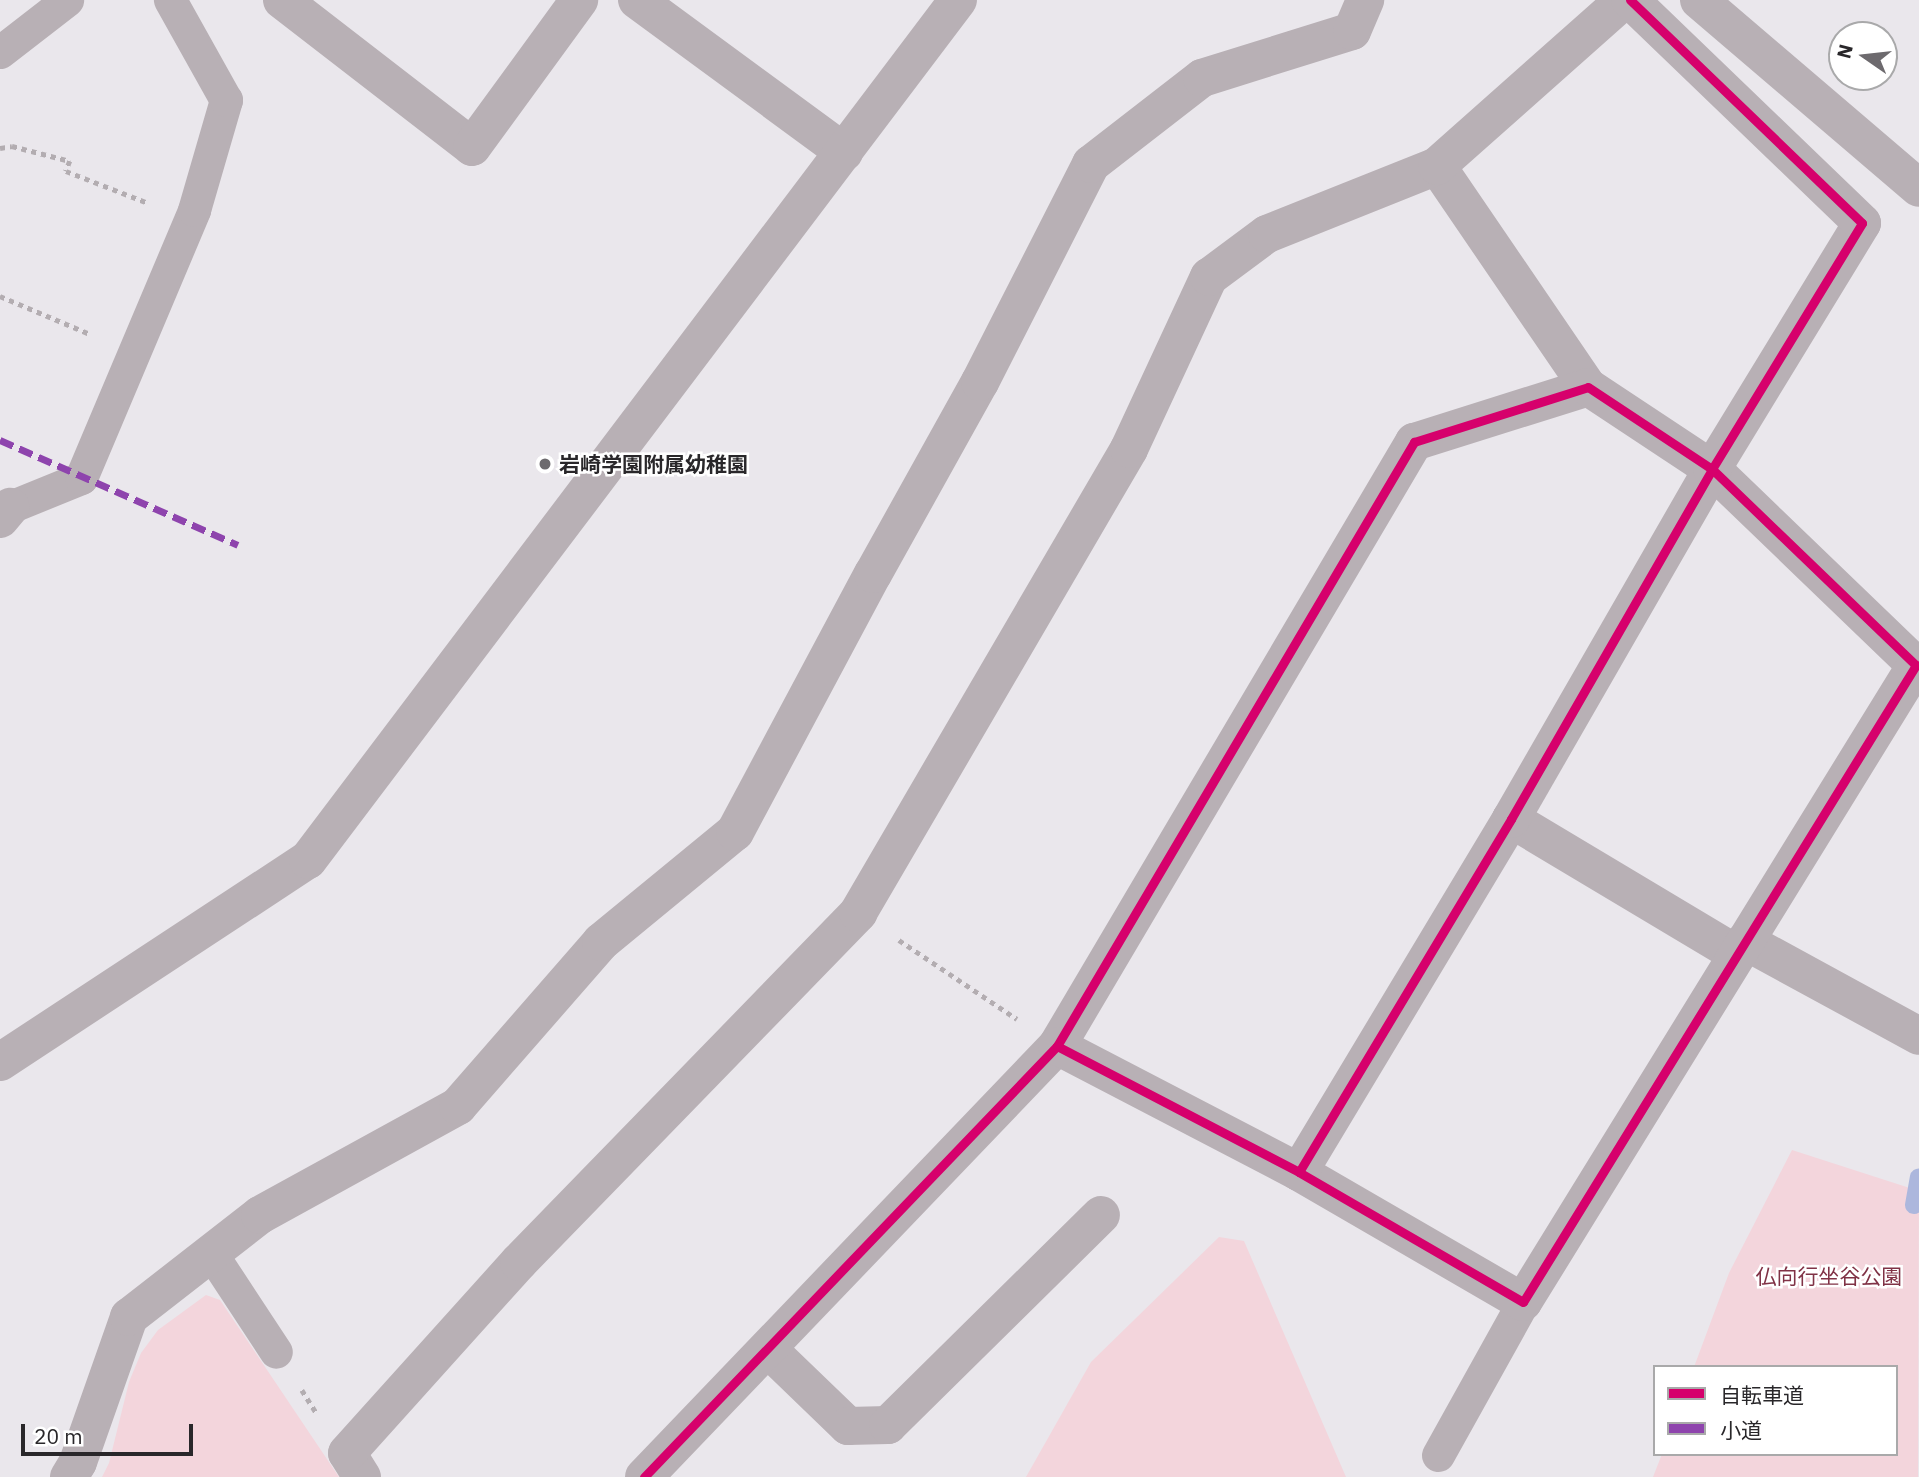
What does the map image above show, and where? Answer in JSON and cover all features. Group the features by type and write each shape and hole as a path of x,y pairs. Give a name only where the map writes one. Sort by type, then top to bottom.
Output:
{"street":[{"path":"282,0 472,147 579,0"},
{"path":"637,0 844,152"},
{"path":"0,1062 308,860 958,0"},
{"path":"69,1477 78,1462 129,1317 260,1215 458,1106 601,942 735,832 980,382 1091,163 1202,78 1352,31 1366,0"},
{"path":"362,1477 347,1453 519,1262 858,913 1129,449 1209,277 1267,234 1437,166 1624,0"},
{"path":"1299,1172 1511,819 1713,470 1862,223 1630,0"},
{"path":"1699,0 1919,188"},
{"path":"1057,1046 1299,1172 1523,1302 1917,665 1713,470 1588,387 1437,166"},
{"path":"644,1477 1057,1046 1414,442 1588,387"},
{"path":"1511,819 1741,948 1919,1036"},
{"path":"768,1349 848,1426 888,1424 1101,1215"}],"lane":[{"path":"0,52 67,0"},
{"path":"5,513 81,478 191,220 226,100 170,0"},
{"path":"211,1253 276,1352"},
{"path":"1438,1455 1523,1302"}],"path":[{"path":"0,148 12,146 70,161 66,171 191,220"},
{"path":"0,296 80,330"},
{"path":"858,913 1057,1046"},
{"path":"276,1352 320,1418"}],"green space":[{"name":"仏向行坐谷公園","path":"1792,1150 1919,1191 1918,1477 1653,1477 1661,1456 1898,1456 1898,1365 1695,1365 1729,1273"},
{"path":"1219,1237 1244,1241 1346,1477 1026,1477 1091,1362"},
{"path":"206,1295 220,1300 339,1477 102,1477 109,1463 129,1382 141,1353 158,1330"}],"waterway":[{"path":"1914,1205 1919,1177"}],"marked path":[{"path":"0,440 238,545"}],"cycle path":[{"path":"644,1477 1057,1046 1299,1172 1511,819 1712,469 1862,223 1630,0"},
{"path":"1057,1046 1414,442 1588,387 1712,469 1916,665 1523,1302 1299,1172"}],"place":[{"name":"岩崎学園附属幼稚園","path":"545,464"}]}
